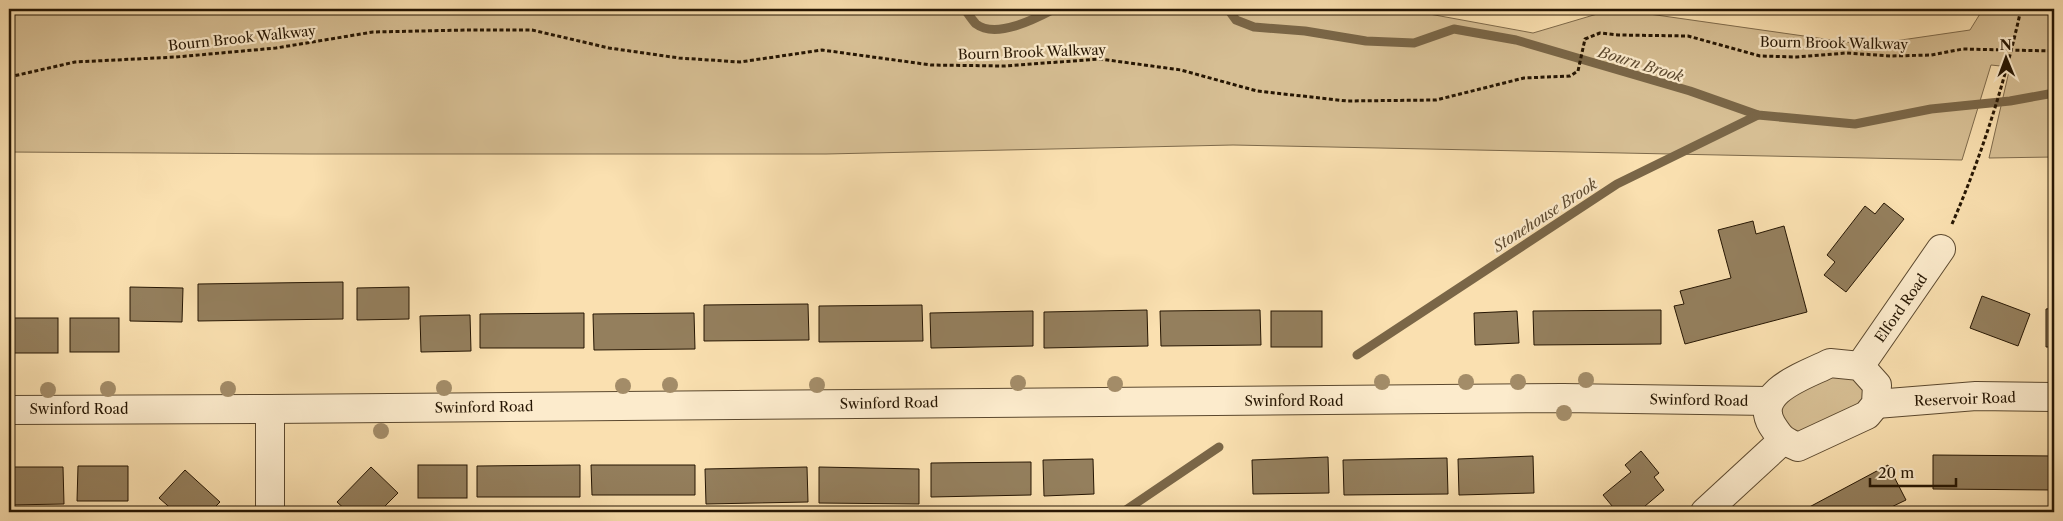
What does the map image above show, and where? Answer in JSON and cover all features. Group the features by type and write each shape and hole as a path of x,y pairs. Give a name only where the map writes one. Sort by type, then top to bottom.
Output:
{"street":[{"name":"Elford Road","path":"1860,366 1941,249"},
{"path":"1830,363 1860,366 1877,385 1876,404 1867,415 1798,447 1782,441 1767,417 1768,401 1778,389 1830,363"},
{"name":"Reservoir Road","path":"1876,404 1976,396 2054,398"},
{"name":"Swinford Road","path":"9,410 1563,398 1768,401"},
{"path":"270,409 270,512"},
{"path":"1705,512 1782,441"}],"path":[{"path":"1941,249 1988,134 2006,66 2012,51 2021,9"},
{"name":"Bourn Brook Walkway","path":"9,76 75,62 176,57 276,48 373,32 532,30 609,48 678,58 740,62 822,50 931,65 1004,66 1100,59 1181,70 1257,91 1347,101 1436,100 1524,78 1570,76 1578,71 1585,39 1600,33 1688,36 1760,56 1797,57 1846,53 1891,56 1931,55 1963,49 2054,51"}],"shaded area":[{"path":"9,9 1402,9 1533,33 1614,9 1867,45 1970,30 1983,9 2054,9 2054,157 1989,158 2010,67 1991,65 1962,160 1233,145 826,154 9,152"},
{"path":"1858,369 1871,404 1815,435 1784,436 1780,392"}],"building":[{"path":"1884,203 1904,219 1846,292 1824,275 1835,262 1827,255 1865,206 1875,214"},
{"path":"1753,221 1756,234 1784,226 1807,312 1685,344 1674,306 1684,304 1680,291 1731,278 1718,230"},
{"path":"343,282 343,319 198,321 198,284"},
{"path":"130,287 183,288 182,322 130,321"},
{"path":"409,287 409,319 357,320 357,288"},
{"path":"1982,296 2030,314 2018,346 1970,328"},
{"path":"808,304 809,340 704,341 704,305"},
{"path":"922,305 923,341 819,342 819,306"},
{"path":"2054,308 2054,347 2046,347 2046,309"},
{"path":"1147,310 1148,346 1044,348 1044,312"},
{"path":"1260,310 1261,345 1161,346 1160,311"},
{"path":"1661,310 1661,344 1534,345 1533,311"},
{"path":"1033,311 1033,346 931,348 930,313"},
{"path":"1271,311 1322,311 1322,347 1271,347"},
{"path":"1517,311 1519,343 1475,345 1474,313"},
{"path":"584,313 584,348 480,348 480,314"},
{"path":"694,313 695,349 594,350 593,314"},
{"path":"470,315 471,351 421,352 420,316"},
{"path":"9,318 58,318 58,353 9,353"},
{"path":"70,318 119,318 119,352 70,352"},
{"path":"1641,451 1659,473 1654,477 1664,490 1638,512 1617,512 1603,495 1631,472 1625,465"},
{"path":"1933,455 2054,456 2054,490 1933,489"},
{"path":"1533,456 1534,493 1459,495 1458,459"},
{"path":"1328,457 1329,493 1253,494 1252,460"},
{"path":"1447,458 1448,494 1344,495 1343,460"},
{"path":"1093,459 1094,494 1044,496 1043,460"},
{"path":"1031,462 1031,495 931,497 931,463"},
{"path":"418,465 467,465 467,498 418,498"},
{"path":"580,465 580,497 477,497 477,466"},
{"path":"591,465 695,465 695,495 592,495"},
{"path":"1888,465 1906,500 1881,512 1800,512"},
{"path":"78,466 128,466 128,501 77,501"},
{"path":"9,467 63,467 64,504 9,505"},
{"path":"371,467 398,493 379,512 348,512 337,502"},
{"path":"807,467 808,502 706,504 705,469"},
{"path":"819,467 919,469 919,504 819,503"},
{"path":"185,470 220,502 210,512 175,512 159,498"}],"waterway":[{"name":"Bourn Brook","path":"964,9 976,24 984,28 994,29 1015,26 1054,9"},
{"name":"Bourn Brook","path":"1228,9 1236,20 1254,27 1305,31 1366,41 1414,43 1454,29 1516,40 1690,91 1758,115 1855,124 1931,109 2010,101 2054,93"},
{"name":"Stonehouse Brook","path":"1357,355 1617,184 1758,115"},
{"name":"Stonehouse Brook","path":"1123,512 1219,447"}]}
